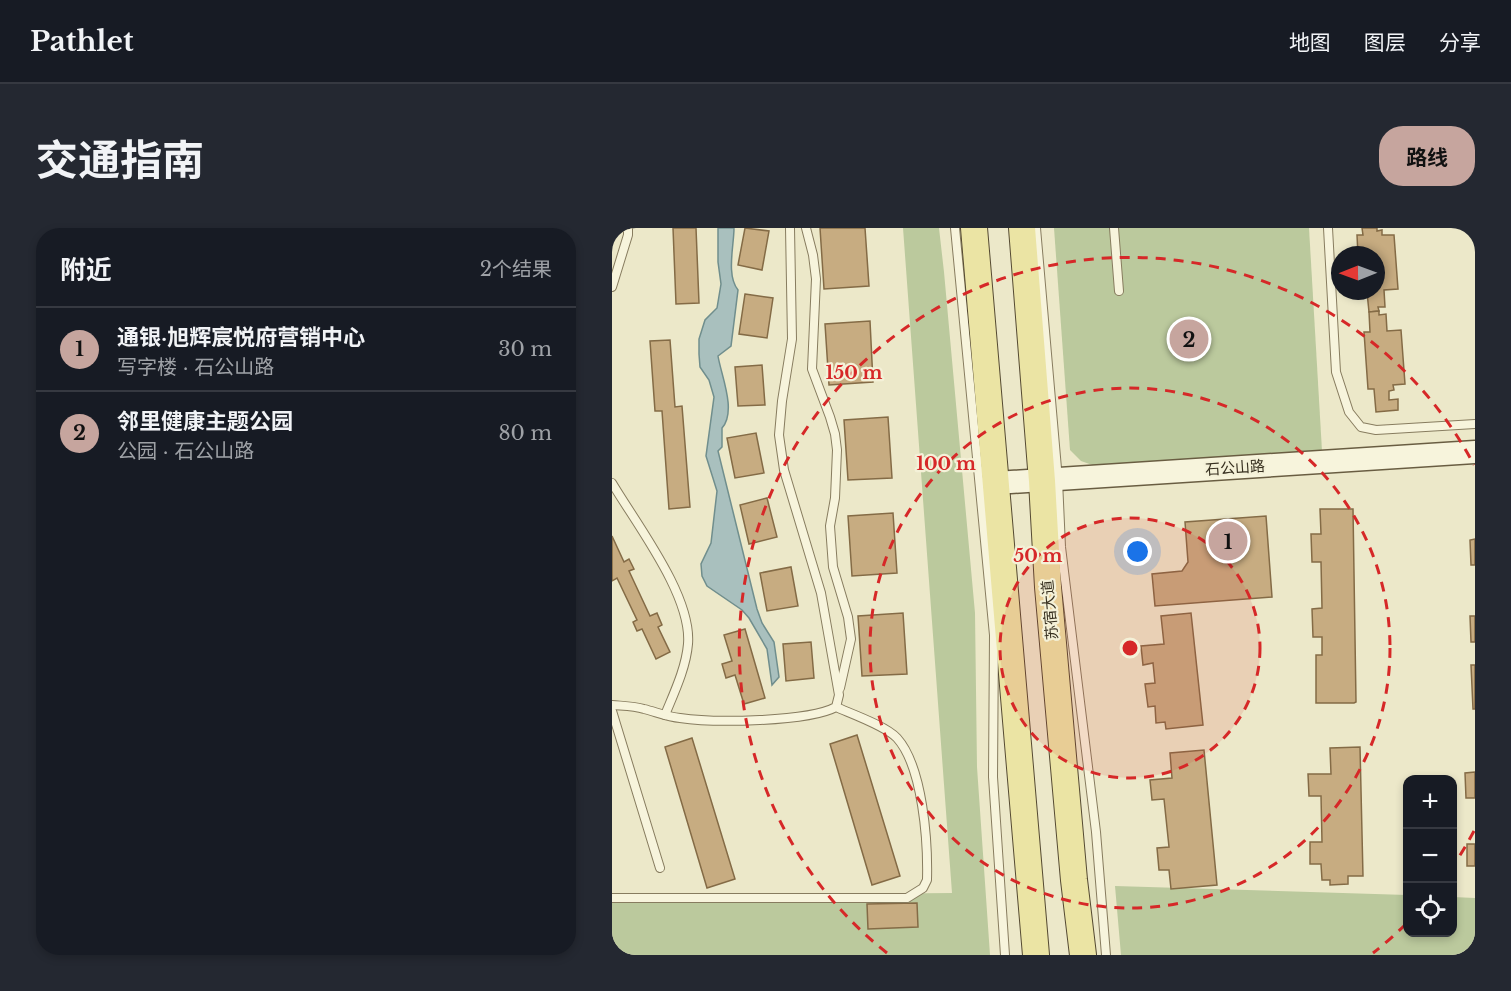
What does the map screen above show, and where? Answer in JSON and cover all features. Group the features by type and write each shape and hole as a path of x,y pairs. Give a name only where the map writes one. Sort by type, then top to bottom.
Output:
{"main road":[{"path":"974,228 1036,955"},
{"name":"苏宿大道","path":"1022,228 1050,480 1049,599 1074,880 1083,955"}],"street":[{"name":"石公山路","path":"996,483 1475,452"}],"lane":[{"path":"612,287 628,235 628,228"},
{"path":"790,228 792,339 779,435 784,470 821,593 839,695"},
{"path":"806,228 816,279 812,369 830,417 836,442 837,471 830,526 833,567 848,617 851,639 836,707"},
{"path":"955,228 994,635 993,777 1005,955"},
{"path":"1036,228 1050,480 1061,547 1096,832 1106,955"},
{"path":"1114,228 1119,291"},
{"path":"1328,228 1336,372 1349,412 1361,427 1376,430 1475,424"},
{"path":"612,483 668,575 684,611 688,643 674,693 664,714"},
{"path":"612,705 642,708 705,722 786,717 827,711 836,707 870,722 896,737 909,755 915,773 924,822 927,880 923,888 907,898 612,898"},
{"path":"612,711 660,868"}],"green space":[{"path":"903,228 939,228 975,613 977,767 990,955 612,955 612,896 952,893"},
{"path":"1054,228 1309,228 1322,451 1098,467 1081,461 1070,450"},
{"path":"1115,886 1403,895 1403,937 1457,937 1457,897 1475,898 1475,955 1121,955"}],"water":[{"path":"718,228 734,228 731,269 734,284 738,290 731,346 718,356 727,393 728,412 722,428 722,447 718,451 757,609 762,623 774,642 779,677 772,685 767,649 749,618 742,610 707,586 702,576 701,564 711,543 717,491 706,456 714,397 709,380 700,367 699,339 705,320 717,308 721,284 718,262"}],"building":[{"path":"673,228 696,228 699,303 676,304"},
{"path":"745,228 769,231 762,270 738,265"},
{"path":"820,228 865,228 869,286 824,289"},
{"path":"1362,228 1377,228 1377,231 1382,230 1382,235 1394,235 1398,289 1385,290 1385,246 1358,246 1357,235 1363,235"},
{"path":"745,294 773,298 767,338 739,334"},
{"path":"1368,300 1385,300 1385,307 1378,307 1379,311 1369,312"},
{"path":"1379,311 1379,315 1386,314 1387,331 1401,330 1405,384 1393,385 1394,390 1389,391 1389,400 1398,399 1398,410 1376,412 1374,389 1368,389 1364,332 1370,332 1369,312"},
{"path":"870,321 873,382 829,385 825,324"},
{"path":"670,340 675,407 682,406 690,507 669,509 662,411 655,411 650,341"},
{"path":"762,365 765,405 738,406 735,367"},
{"path":"888,417 892,478 848,480 844,420"},
{"path":"756,433 764,473 735,478 727,438"},
{"path":"767,498 777,537 749,544 740,505"},
{"path":"1320,509 1353,509 1356,702 1354,703 1316,703 1316,655 1322,655 1322,637 1313,637 1312,609 1322,608 1321,562 1312,562 1311,534 1321,534"},
{"path":"893,513 897,573 852,576 848,516"},
{"path":"1266,516 1272,597 1155,606 1152,574 1182,571 1188,562 1185,522"},
{"path":"612,536 624,562 629,559 634,569 629,571 650,616 657,613 662,625 658,627 670,652 656,659 642,629 637,631 633,622 637,620 617,578 612,581"},
{"path":"1475,539 1475,565 1471,565 1470,540"},
{"path":"791,567 798,606 767,611 760,573"},
{"path":"903,613 907,674 862,676 858,616"},
{"path":"1191,613 1203,725 1166,729 1165,722 1156,723 1155,706 1148,707 1145,684 1155,683 1153,663 1143,665 1141,646 1164,644 1161,616"},
{"path":"1470,616 1475,616 1475,642 1471,642"},
{"path":"745,629 765,698 744,704 735,675 726,678 722,664 732,661 724,635"},
{"path":"811,642 814,678 786,681 783,644"},
{"path":"1471,665 1475,665 1475,709 1473,709"},
{"path":"857,735 900,876 872,885 830,744"},
{"path":"692,738 735,879 707,888 665,747"},
{"path":"1360,747 1363,876 1348,876 1348,884 1330,885 1330,880 1322,880 1321,864 1310,864 1310,842 1322,842 1321,796 1309,796 1308,774 1331,774 1330,748"},
{"path":"1204,750 1217,885 1171,889 1169,870 1159,870 1157,848 1169,847 1164,799 1152,800 1150,780 1172,778 1170,753"},
{"path":"1475,772 1475,798 1466,798 1465,773"},
{"path":"1467,844 1475,844 1475,866 1467,866"},
{"path":"917,903 918,927 868,929 867,904"}],"place":[{"name":"邻里健康主题公园","path":"1189,339"},
{"name":"通银·旭辉宸悦府营销中心","path":"1228,541"}]}
